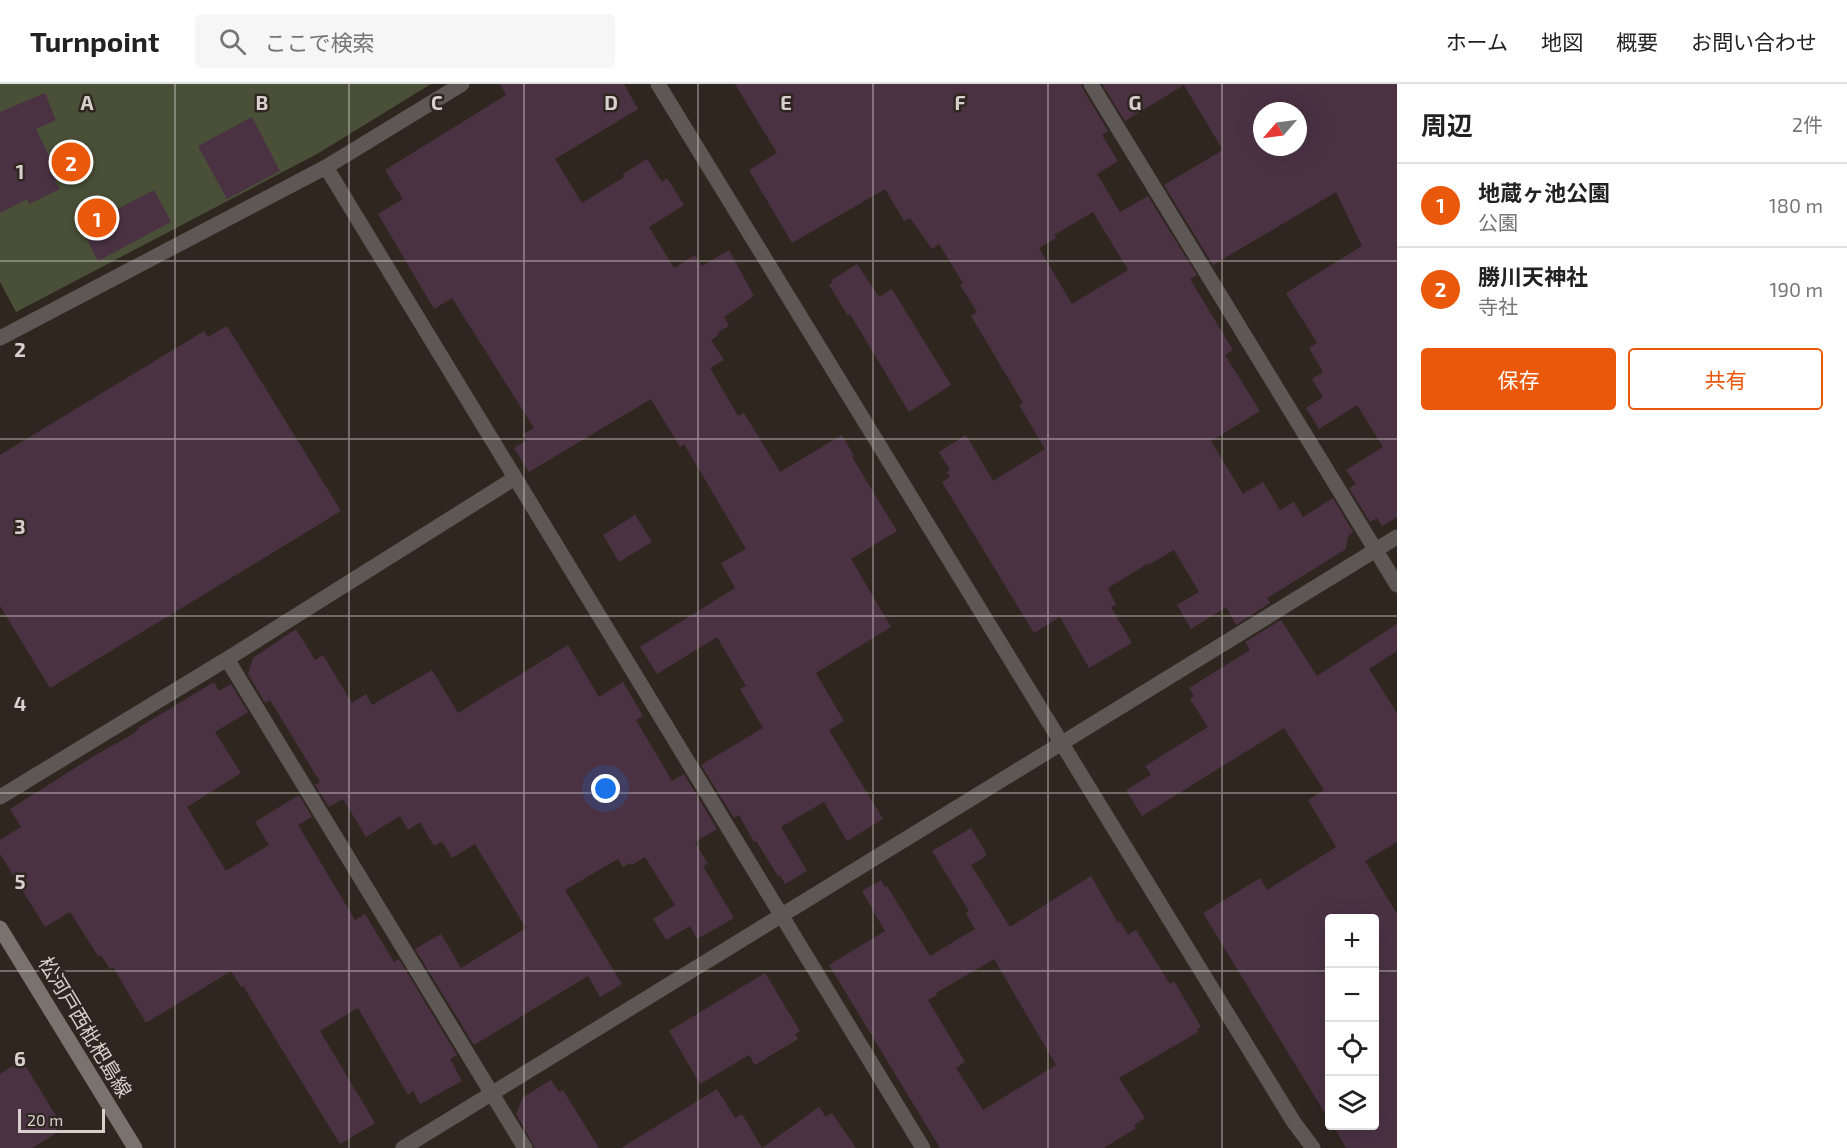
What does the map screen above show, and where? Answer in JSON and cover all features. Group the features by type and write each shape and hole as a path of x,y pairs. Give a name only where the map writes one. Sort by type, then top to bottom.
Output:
{"main road":[{"name":"松河戸西枇杷島線","path":"0,928 135,1148"}],"street":[{"path":"0,338 326,166 462,84"},
{"path":"658,84 1060,744 1293,1121 1313,1148"},
{"path":"1091,84 1397,585"},
{"path":"326,166 923,1148"},
{"path":"0,797 227,659 515,478"},
{"path":"403,1148 1397,537"},
{"path":"227,659 525,1148"}],"green space":[{"path":"0,84 431,84 317,154 16,312 0,282"}],"building":[{"path":"500,84 624,84 638,109 555,159 582,203 624,177 623,174 647,159 662,182 667,178 684,205 649,227 674,268 695,255 702,266 729,250 754,296 724,317 729,326 717,333 719,335 711,340 724,360 710,368 738,416 744,413 780,472 842,435 854,456 852,457 897,531 851,559 891,627 816,673 844,721 829,730 883,819 847,841 824,802 781,827 807,871 785,884 756,841 754,842 739,815 734,818 701,765 763,728 740,689 746,686 717,637 657,674 640,647 735,588 721,563 746,549 684,444 680,447 651,399 529,472 514,448 527,440 523,434 534,428 452,298 434,309 378,214 403,199 385,170 506,95"},
{"path":"735,84 1081,84 1108,131 1102,135 1118,161 1097,174 1120,212 1148,196 1197,275 1190,279 1233,350 1225,355 1260,411 1211,441 1243,494 1263,482 1280,510 1294,502 1303,517 1333,498 1353,532 1348,536 1346,549 1267,598 1270,603 1236,625 1226,607 1191,629 1177,605 1199,592 1174,550 1108,588 1116,605 1111,607 1132,643 1089,668 1060,617 1034,633 942,482 950,477 947,472 950,470 939,452 966,435 993,481 1045,449 1019,405 1023,403 971,316 977,312 960,285 963,283 939,244 932,249 910,218 904,221 885,189 792,243 749,170 777,153","holes":["1093,212 1128,270 1072,304 1039,248 1056,238 1054,235"]},
{"path":"1102,84 1397,84 1397,517 1382,526 1377,518 1370,522 1349,488 1356,484 1346,470 1383,447 1357,405 1319,429 1306,408 1323,397 1312,379 1323,372 1309,348 1317,343 1286,293 1362,246 1336,192 1213,265 1164,185 1223,150 1184,85 1125,121"},
{"path":"45,93 56,120 36,129 60,178 55,181 60,189 29,204 27,199 0,213 0,112"},
{"path":"252,117 280,171 227,199 198,146"},
{"path":"154,190 171,222 98,261 81,228"},
{"path":"857,264 879,297 892,289 951,385 909,412 850,314 848,316 829,285 833,282 832,280"},
{"path":"227,326 341,511 50,688 0,606 0,455 204,331 208,337"},
{"path":"635,515 652,542 619,562 603,535"},
{"path":"1281,620 1317,676 1397,624 1397,651 1369,669 1397,713 1397,842 1365,861 1397,914 1397,1148 1346,1148 1336,1130 1379,1130 1379,914 1325,914 1325,1113 1203,913 1260,878 1267,890 1336,847 1308,800 1324,790 1284,728 1142,816 1126,790 1151,775 1145,766 1208,727 1190,699 1194,696 1189,688 1250,650 1245,642"},
{"path":"296,629 315,660 323,655 352,703 366,694 372,705 432,670 458,713 568,645 599,697 623,682 643,716 636,720 672,781 684,774 717,829 695,842 708,864 703,866 734,918 697,939 690,926 666,940 653,919 675,905 645,857 632,865 630,863 623,867 618,859 565,890 622,984 600,997 588,976 474,1045 415,949 441,934 461,968 526,928 475,844 452,858 442,841 434,846 420,822 408,830 400,816 366,837 343,799 329,807 315,785 320,782 270,700 265,703 248,674 253,658"},
{"path":"214,682 219,691 231,684 248,712 215,732 241,773 187,807 226,871 269,845 255,822 299,795 312,817 298,825 355,920 365,914 394,962 399,959 457,1055 450,1059 462,1081 420,1104 413,1091 408,1095 358,1008 320,1031 375,1123 340,1144 243,986 241,987 231,971 146,1023 113,967 110,969 101,955 98,956 70,912 45,927 0,854 0,840 21,827 10,809"},
{"path":"971,828 986,856 971,865 1010,927 1091,876 1118,923 1120,921 1128,935 1136,930 1170,984 1174,981 1201,1027 1197,1029 1198,1032 1119,1078 1145,1118 1134,1125 1136,1128 1104,1148 940,1148 829,965 885,931 862,891 881,880 930,956 975,929 966,913 969,911 932,851","holes":["994,959 1056,1065 983,1110 956,1068 965,1062 928,1000"]},
{"path":"765,973 800,1031 795,1034 798,1039 755,1065 749,1055 700,1084 669,1031"},
{"path":"22,1060 62,1126 53,1131 55,1134 32,1148 0,1148 0,1074"},
{"path":"551,1080 559,1092 563,1090 599,1148 535,1148 516,1114 523,1097"},
{"path":"717,1089 735,1118 742,1114 762,1148 621,1148"},
{"path":"819,1107 826,1117 832,1113 856,1148 762,1148"}],"place":[{"name":"勝川天神社","path":"71,162"},
{"name":"地蔵ヶ池公園","path":"97,218"}]}
